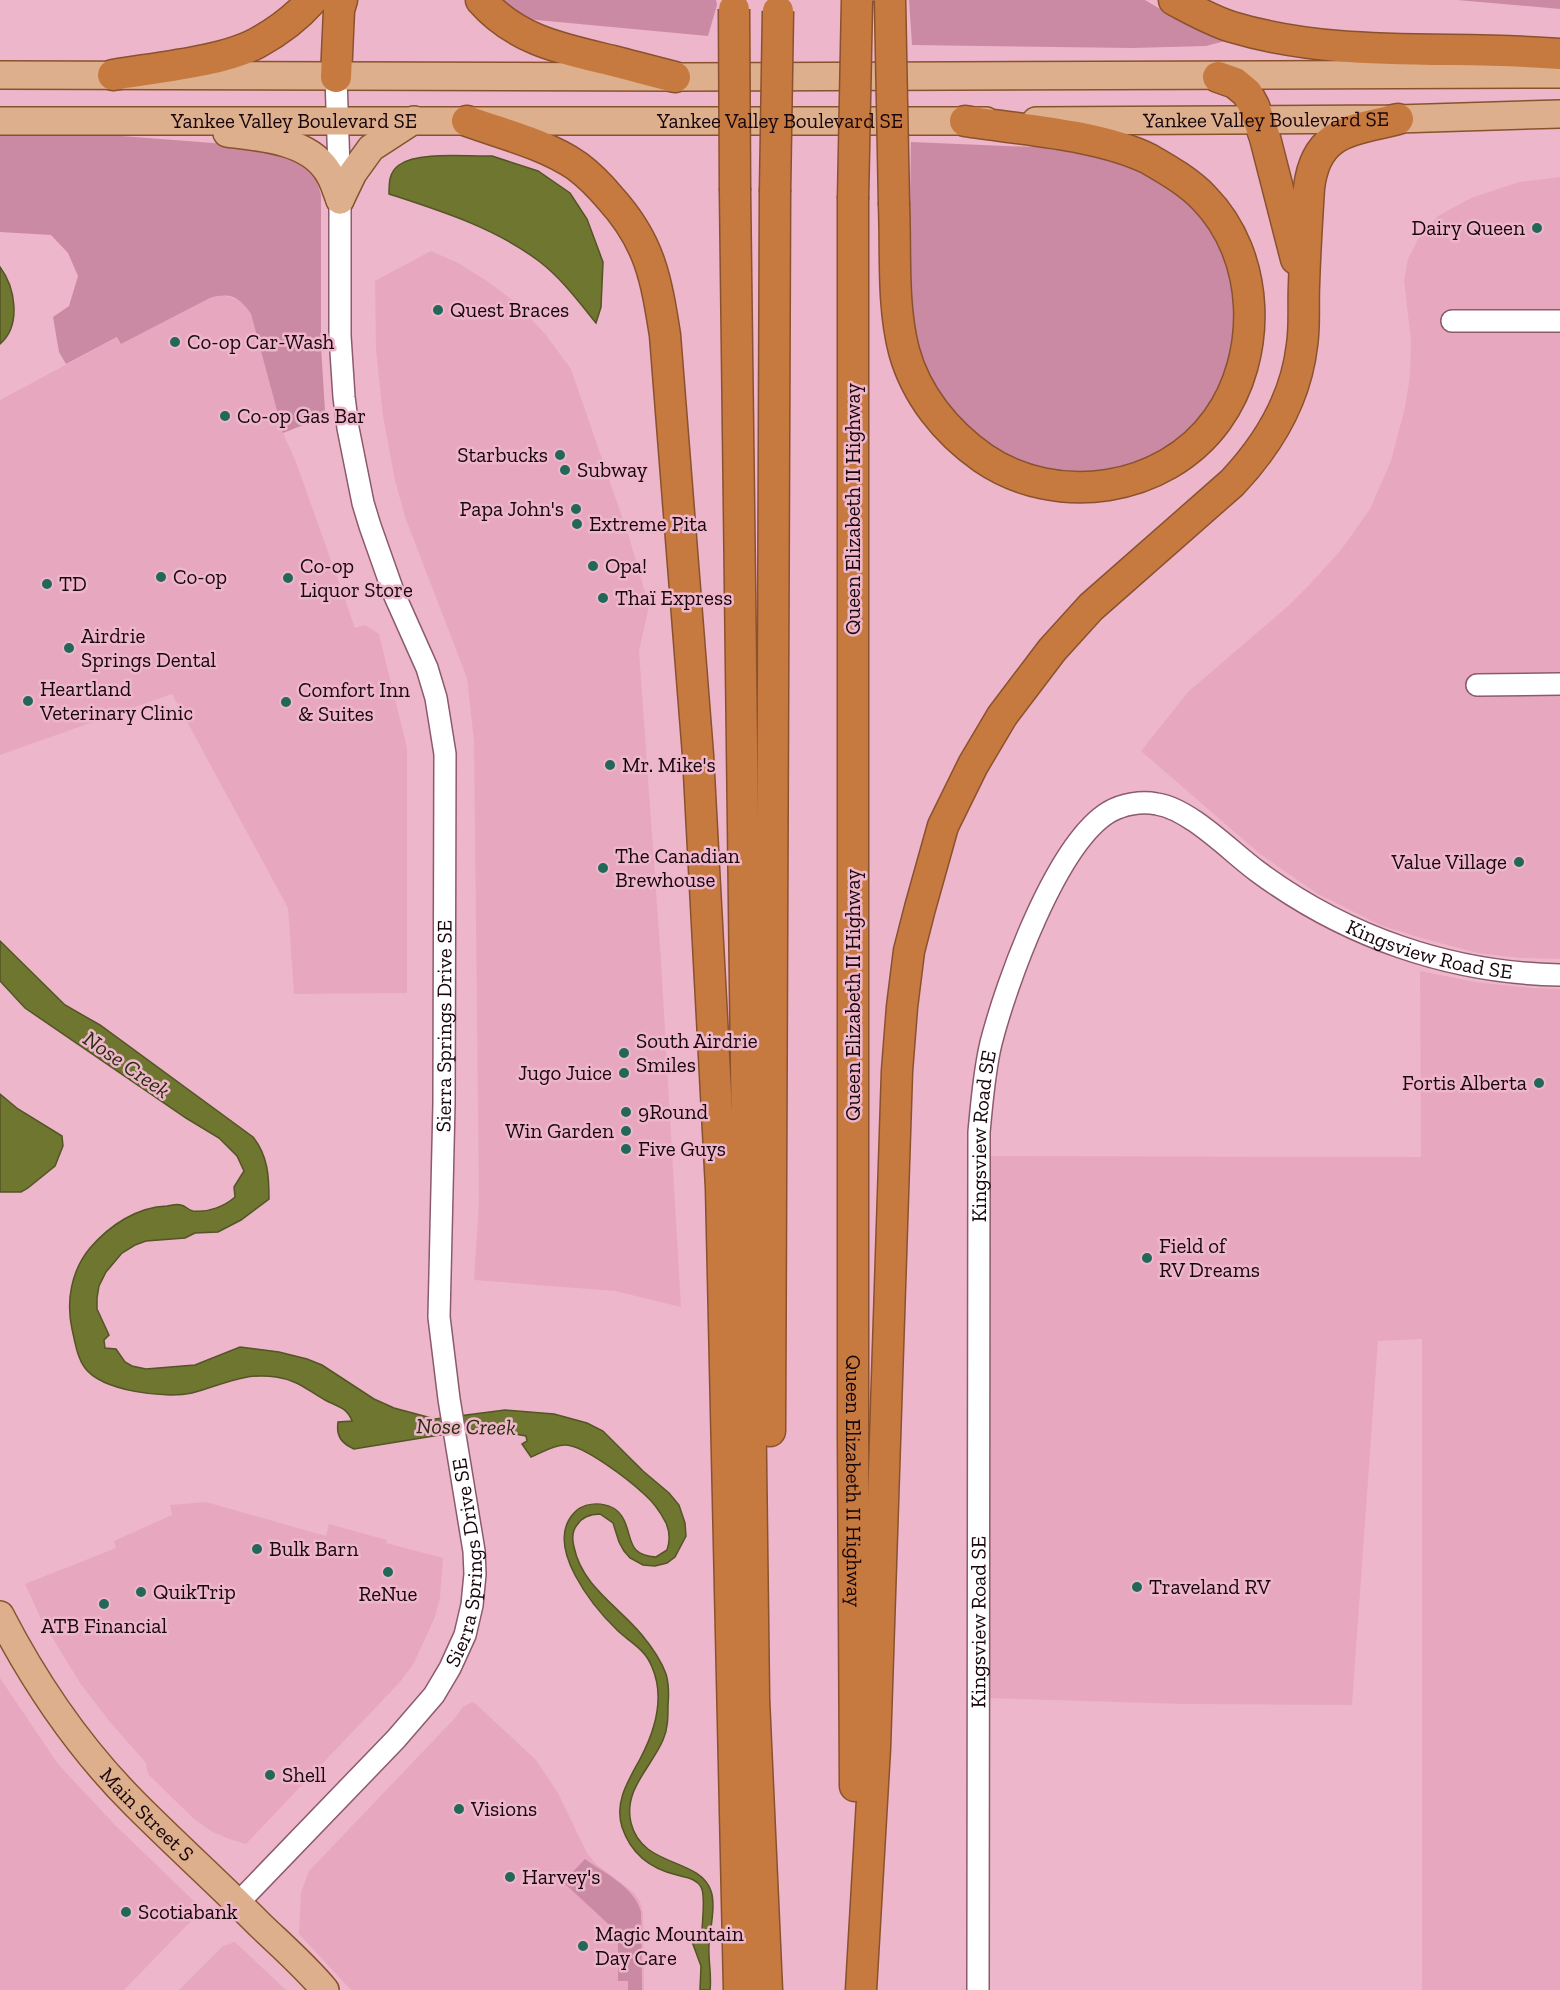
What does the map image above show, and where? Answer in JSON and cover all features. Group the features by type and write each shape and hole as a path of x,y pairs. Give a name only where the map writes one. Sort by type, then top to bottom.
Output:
{"highway":[{"path":"113,75 192,62 256,44 285,25 312,0"},
{"path":"336,77 339,10 342,0"},
{"path":"482,0 510,24 547,45 675,77"},
{"name":"Queen Elizabeth II Highway","path":"857,0 854,199 853,1449 859,1990"},
{"path":"890,0 899,324 908,362 916,383 929,405 966,446 1014,476 1041,484 1071,488 1099,488 1129,481 1177,457 1202,437 1216,420 1233,393 1244,364 1250,314 1248,288 1233,240 1217,213 1205,199 1172,172 1124,149 1058,135 965,121"},
{"path":"1174,0 1234,28 1298,41 1395,48 1560,54"},
{"path":"734,4 754,1699 767,1990"},
{"path":"767,1990 777,6"},
{"path":"1218,76 1235,83 1247,93 1259,119 1304,285"},
{"path":"859,1990 875,1748 897,1071 909,951 922,898 943,826 973,765 1002,716 1052,650 1091,607 1232,483 1252,463 1266,441 1280,418 1294,383 1302,345 1311,176 1320,152 1328,142 1340,135 1398,119"},
{"path":"467,121 551,153 576,166 597,183 630,222 644,246 658,290 665,335 698,755 721,1188 740,1990"}],"main road":[{"name":"Yankee Valley Boulevard SE","path":"0,75 675,77 1560,74"},
{"name":"Yankee Valley Boulevard SE","path":"0,122 1398,119 1560,114"},
{"path":"149,120 296,147 314,156 326,168 340,200"},
{"path":"340,200 353,173 370,148 414,120"},
{"name":"Main Street S","path":"0,1615 49,1701 102,1769 325,1990"}],"street":[{"name":"Sierra Springs Drive SE","path":"238,1903 396,1739 434,1695 450,1668 465,1635 472,1605 475,1574 470,1520 456,1446 439,1317 444,1104 445,754 433,688 427,668 394,594 370,526 348,428 340,336 340,200 336,77"},
{"path":"1452,321 1560,321"},
{"path":"1477,685 1560,684"},
{"name":"Kingsview Road SE","path":"978,1990 979,1132 984,1085 994,1032 1019,957 1050,888 1073,851 1094,824 1109,812 1141,802 1159,804 1174,809 1208,831 1257,871 1303,903 1356,931 1409,951 1439,959 1489,969 1560,975"}],"shaded area":[{"path":"497,0 716,0 717,5 708,36 515,18"},
{"path":"909,0 1145,0 1184,23 1222,36 1225,41 1206,46 1132,48 912,45"},
{"path":"1457,0 1560,0 1560,9"},
{"path":"0,136 122,136 252,146 300,159 314,172 321,195 321,346 325,411 306,424 283,433 251,314 242,303 229,296 210,298 121,344 117,337 66,364 59,352 53,317 69,306 78,276 68,253 51,235 0,232"},
{"path":"911,142 1080,149 1138,165 1192,204 1220,241 1234,292 1235,338 1220,390 1195,423 1151,459 1114,473 1054,476 1017,467 945,413 914,341 909,271"},
{"path":"1560,177 1560,959 1520,958 1478,953 1380,925 1318,894 1260,854 1141,751 1188,692 1288,606 1311,583 1341,550 1370,509 1391,461 1405,407 1410,376 1411,341 1404,280 1408,259 1418,239 1438,216 1471,198 1519,182"},
{"path":"431,251 458,263 515,302 546,335 571,369 629,537 649,606 639,651 661,961 681,1307 615,1291 474,1280 479,1202 474,741 467,678 405,517 395,480 383,416 376,350 375,281"},
{"path":"221,295 241,300 251,314 283,433 296,462 355,628 365,625 379,634 407,748 407,993 294,994 288,908 172,694 0,755 0,400 118,337 121,344 210,298"},
{"path":"1420,971 1475,982 1560,989 1560,1990 1422,1990 1422,1339 1378,1341 1352,1705 1183,1704 987,1698 988,1156 1421,1157"},
{"path":"206,1502 326,1536 329,1524 387,1540 386,1543 443,1558 440,1598 435,1617 414,1663 400,1682 246,1844 211,1831 194,1819 148,1774 146,1763 80,1683 41,1619 25,1584 116,1548 114,1541 172,1515 170,1505"},
{"path":"0,1678 58,1764 115,1825 197,1904 193,1919 124,1990 0,1990"},
{"path":"472,1702 536,1760 558,1793 587,1853 596,1864 633,1892 640,1901 643,1913 644,1990 351,1990 299,1934 301,1892 309,1871 463,1707"},
{"path":"585,1859 618,1881 638,1903 641,1912 642,1990 628,1990 628,1981 618,1981 618,1933 563,1882"},
{"path":"235,1942 286,1990 179,1990 223,1946"}],"water":[{"path":"431,156 492,156 538,171 570,193 587,219 603,262 601,307 596,323 555,275 523,250 468,222 389,194 391,174 399,165 408,161"},
{"path":"0,267 12,295 14,317 7,336 0,344"},
{"name":"Nose Creek","path":"0,941 65,1005 100,1025 253,1137 262,1151 267,1166 269,1199 241,1220 218,1232 195,1233 185,1238 146,1241 122,1253 106,1272 99,1286 97,1309 109,1335 104,1340 105,1348 116,1349 125,1362 146,1369 195,1365 240,1347 279,1352 322,1365 374,1399 394,1408 435,1419 505,1410 554,1414 587,1423 603,1431 679,1505 685,1523 686,1536 675,1557 667,1563 655,1566 643,1565 630,1558 619,1542 613,1523 600,1514 590,1515 581,1520 574,1530 573,1541 584,1573 642,1635 656,1653 666,1674 669,1693 666,1732 634,1790 630,1811 631,1823 637,1837 646,1848 695,1872 705,1880 711,1891 713,1903 709,1945 710,1990 700,1990 701,1966 691,1939 692,1933 702,1932 704,1902 701,1887 694,1880 659,1869 643,1859 626,1837 620,1817 624,1791 654,1725 658,1702 656,1678 646,1655 608,1621 585,1592 575,1576 564,1542 566,1527 574,1513 586,1506 600,1504 620,1514 632,1545 640,1553 656,1557 667,1550 669,1540 667,1526 659,1511 647,1497 618,1473 584,1451 566,1445 548,1449 531,1457 522,1444 527,1441 526,1436 483,1428 354,1449 343,1442 338,1431 338,1422 352,1421 350,1416 341,1408 284,1378 254,1376 192,1393 166,1395 119,1388 93,1376 82,1364 78,1354 70,1318 70,1297 74,1276 90,1248 115,1225 145,1210 178,1205 199,1211 221,1206 235,1197 234,1187 244,1171 237,1156 219,1138 25,1008 0,981"},
{"path":"0,1094 18,1109 62,1136 63,1146 55,1166 21,1192 0,1192"}],"place":[{"name":"Dairy Queen","path":"1537,228"},
{"name":"Quest Braces","path":"438,310"},
{"name":"Co-op Car-Wash","path":"175,342"},
{"name":"Co-op Gas Bar","path":"225,416"},
{"name":"Starbucks","path":"560,455"},
{"name":"Subway","path":"565,470"},
{"name":"Papa John's","path":"576,509"},
{"name":"Extreme Pita","path":"577,524"},
{"name":"Opa!","path":"593,566"},
{"name":"Co-op","path":"161,577"},
{"name":"Co-op Liquor Store","path":"288,578"},
{"name":"TD","path":"47,584"},
{"name":"Thaï Express","path":"603,598"},
{"name":"Airdrie Springs Dental","path":"69,648"},
{"name":"Heartland Veterinary Clinic","path":"28,701"},
{"name":"Comfort Inn & Suites","path":"286,702"},
{"name":"Mr. Mike's","path":"610,765"},
{"name":"Value Village","path":"1519,862"},
{"name":"The Canadian Brewhouse","path":"603,868"},
{"name":"South Airdrie Smiles","path":"624,1053"},
{"name":"Jugo Juice","path":"624,1073"},
{"name":"Fortis Alberta","path":"1539,1083"},
{"name":"9Round","path":"626,1112"},
{"name":"Win Garden","path":"626,1131"},
{"name":"Five Guys","path":"626,1149"},
{"name":"Field of RV Dreams","path":"1147,1258"},
{"name":"Bulk Barn","path":"257,1549"},
{"name":"ReNue","path":"388,1572"},
{"name":"Traveland RV","path":"1137,1587"},
{"name":"QuikTrip","path":"141,1592"},
{"name":"ATB Financial","path":"104,1604"},
{"name":"Shell","path":"270,1775"},
{"name":"Visions","path":"459,1809"},
{"name":"Harvey's","path":"510,1877"},
{"name":"Scotiabank","path":"126,1912"},
{"name":"Magic Mountain Day Care","path":"583,1946"}]}
